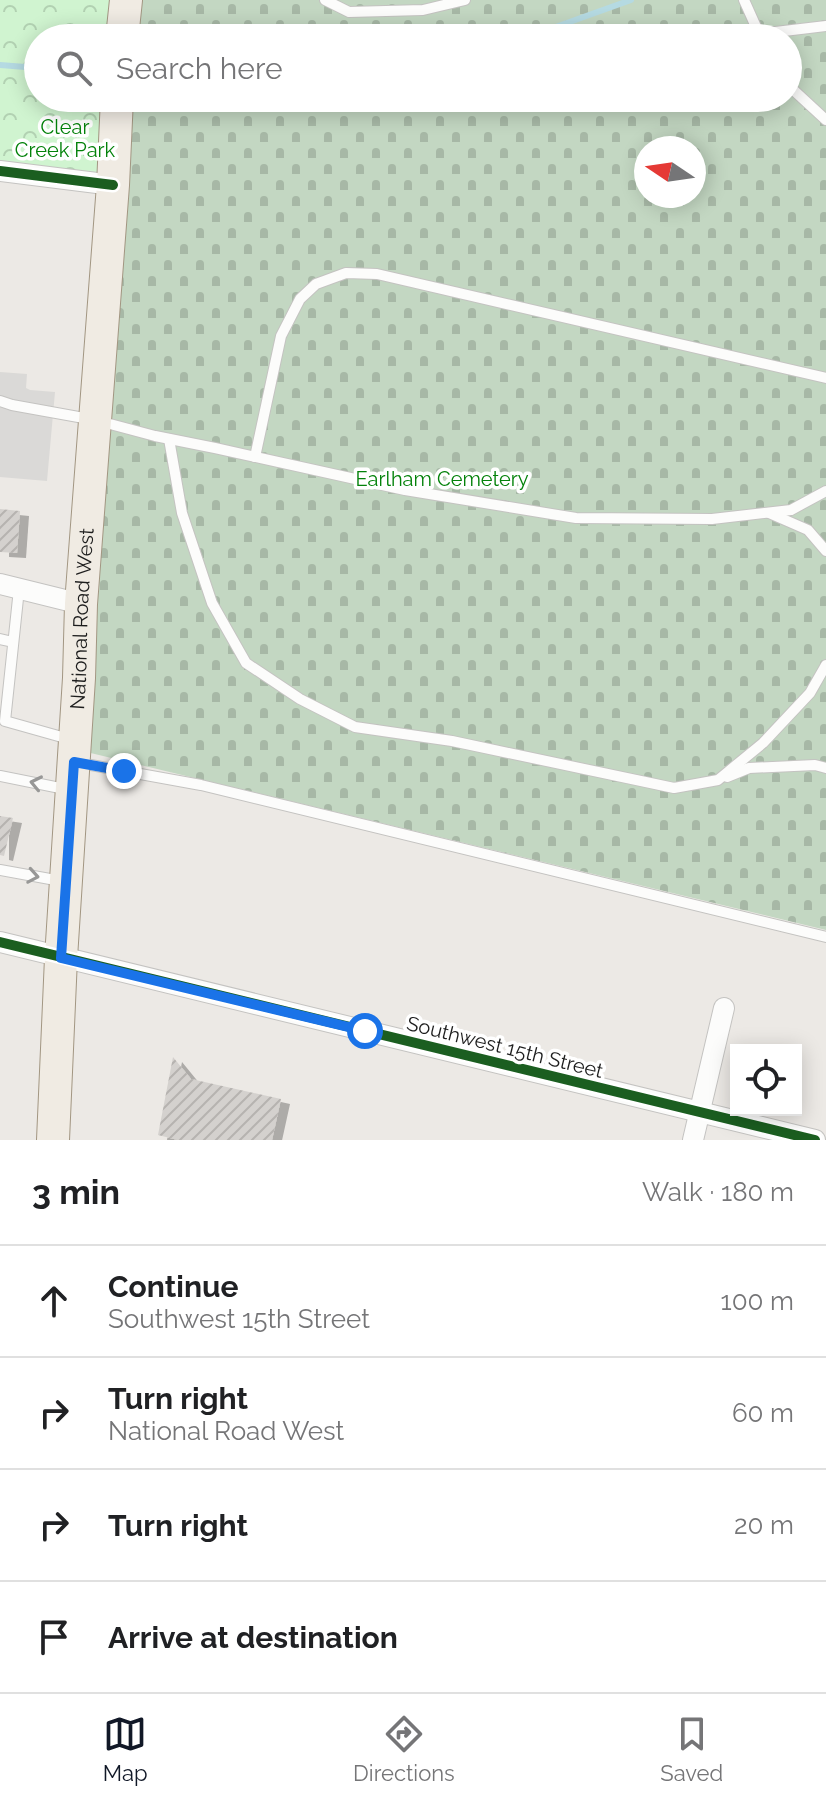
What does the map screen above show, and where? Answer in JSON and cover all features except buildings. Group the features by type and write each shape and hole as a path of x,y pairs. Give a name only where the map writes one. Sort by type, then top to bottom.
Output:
{"main road":[{"path":"123,24 126,0"},
{"name":"National Road West","path":"53,1140 81,604 116,112"}],"street":[{"path":"0,171 113,185"},
{"path":"9,586 81,604"},
{"name":"Southwest 15th Street","path":"0,942 815,1140"},
{"path":"693,1140 724,1008"}],"lane":[{"path":"325,0 349,12 423,10 465,0"},
{"path":"744,0 755,24"},
{"path":"802,30 826,26"},
{"path":"802,98 826,120"},
{"path":"255,457 281,336 300,299 316,284 346,273 377,274 826,378"},
{"path":"0,401 405,490 576,518 712,519 791,510 826,491"},
{"path":"169,439 182,513 212,603 246,663 300,699 355,727 452,741 674,788 718,780 749,768 815,765 826,768"},
{"path":"767,513 808,530 826,551"},
{"path":"9,586 13,642 5,721 73,764"},
{"path":"0,639 13,642"},
{"path":"718,780 763,743 801,703 826,665"},
{"path":"0,776 73,764 201,785 826,937"},
{"path":"0,870 66,882"}],"green space":[{"name":"Clear Creek Park","path":"0,0 126,0 123,24 24,24 24,112 116,112 113,185 0,171"},
{"name":"Earlham Cemetery","path":"126,0 826,0 826,930 74,749 116,112 802,112 802,24 123,24"}],"shaded area":[{"path":"0,372 27,374 26,388 55,392 47,481 0,477"}],"waterway":[{"path":"564,24 631,0"},
{"path":"0,65 24,67"}],"cycle path":[{"path":"0,171 113,185"},
{"path":"0,942 815,1140"}],"route":[{"path":"124,771 74,762 61,958 365,1031"}]}
